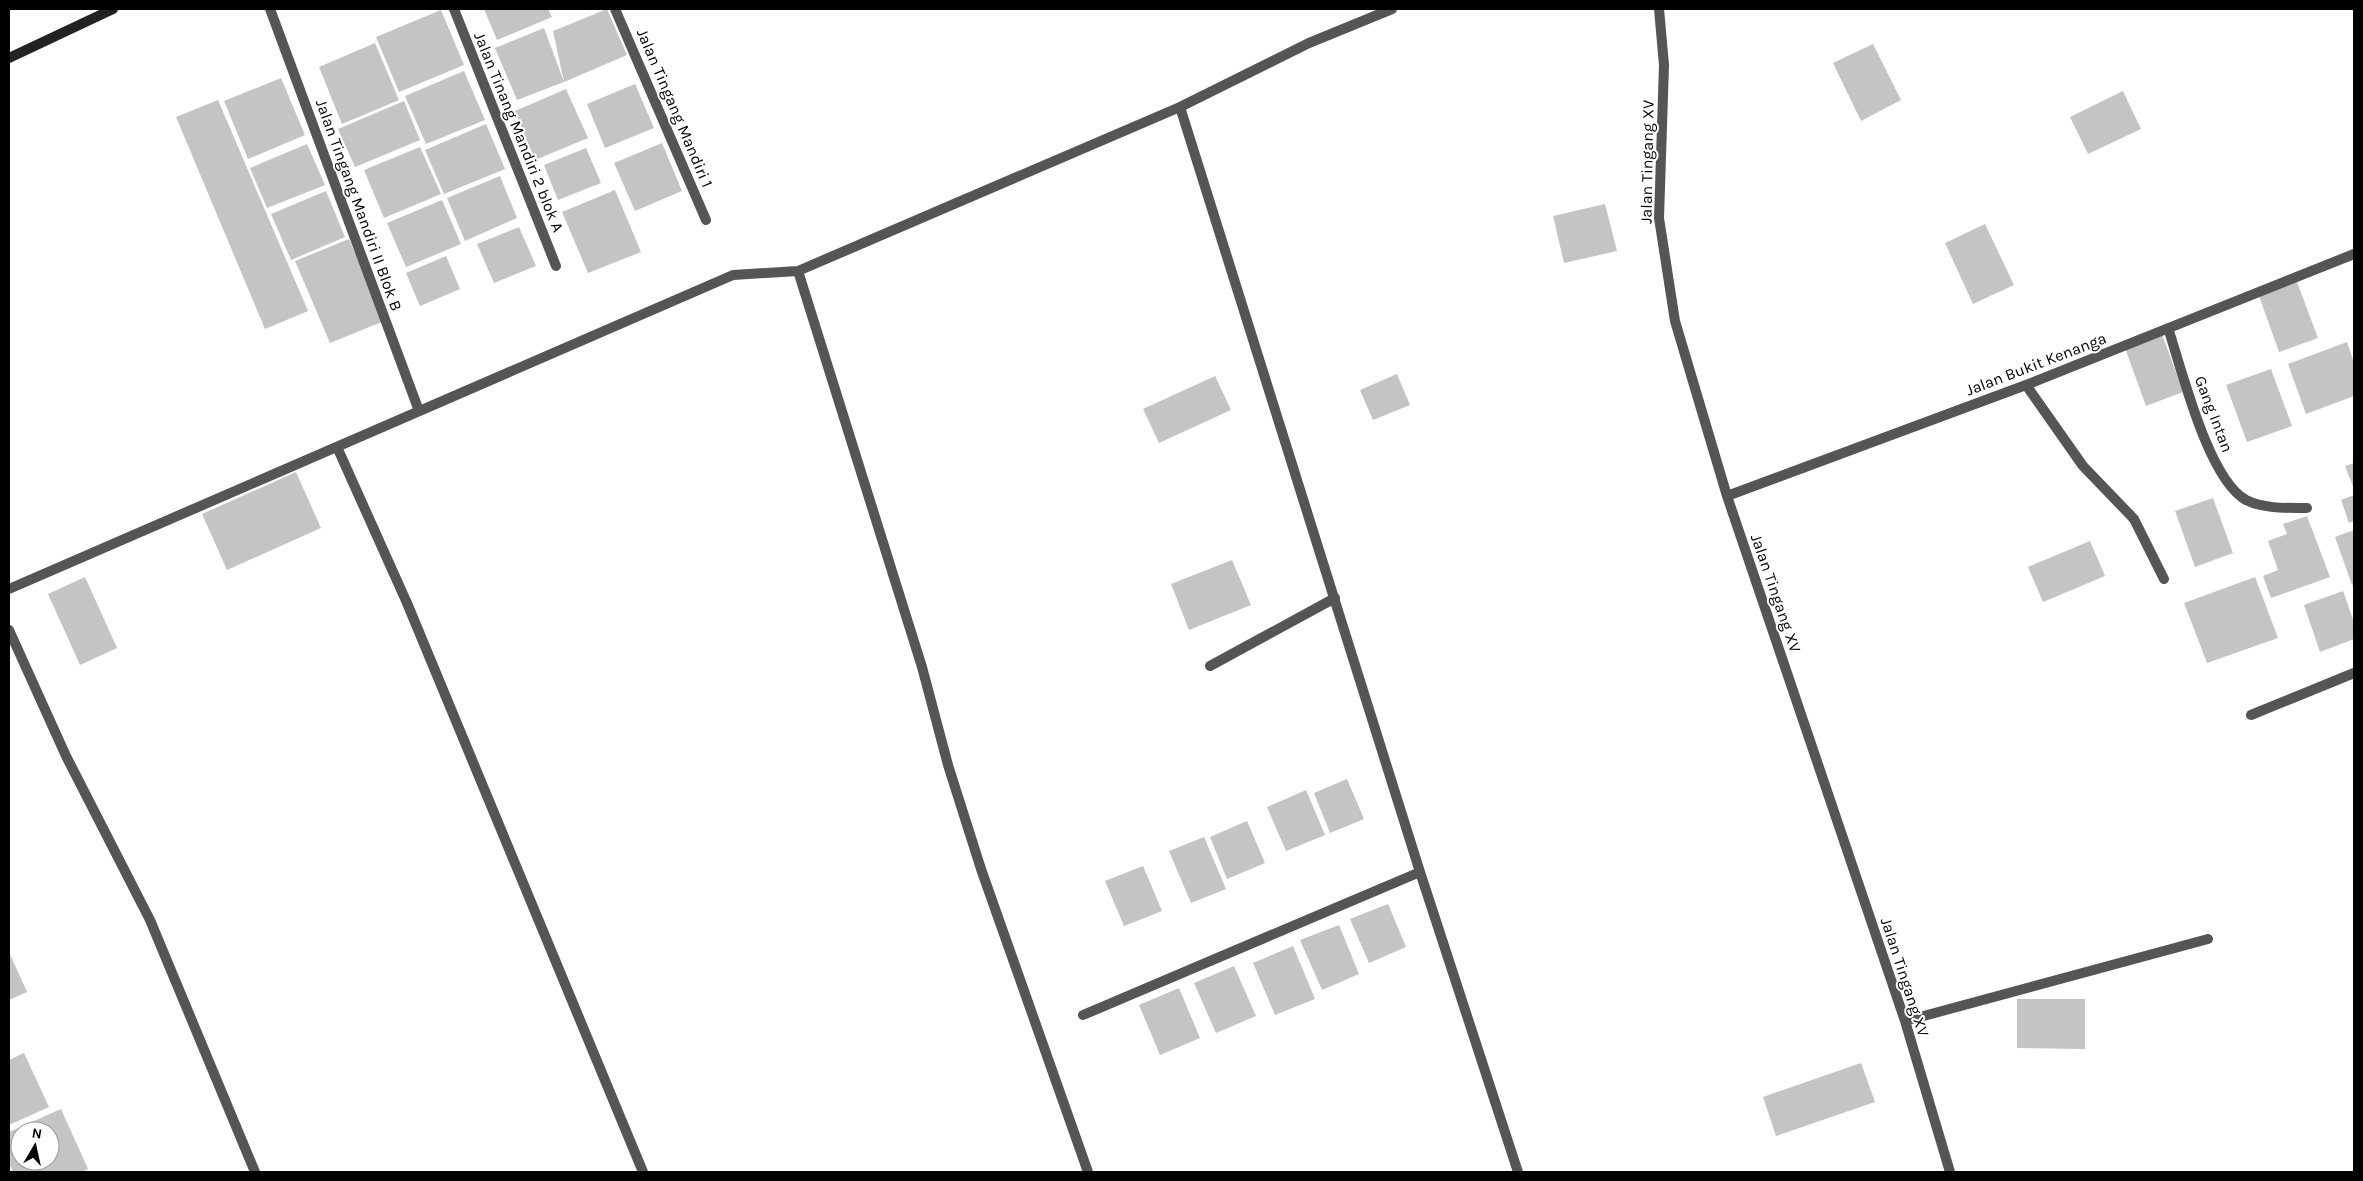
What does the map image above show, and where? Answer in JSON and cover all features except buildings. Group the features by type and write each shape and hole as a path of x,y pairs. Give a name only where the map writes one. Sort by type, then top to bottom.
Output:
{"main road":[{"path":"9,58 113,9"}],"street":[{"name":"Jalan Tingang Mandiri II Blok B","path":"270,9 419,411"},
{"name":"Jalan Tinang Mandiri 2 blok A","path":"454,9 556,266"},
{"name":"Jalan Tingang Mandiri 1","path":"615,9 706,220"},
{"path":"9,590 733,275 798,271 1180,107 1309,43 1392,9"},
{"name":"Jalan Tingang XV","path":"1659,9 1664,65 1659,218 1675,321 1727,496 1905,1021 1950,1172"},
{"path":"1180,107 1420,872 1518,1172"},
{"name":"Jalan Bukit Kenanga","path":"1727,496 2026,385 2354,254"},
{"path":"798,271 922,667 948,765 981,869 1088,1172"},
{"name":"Gang Intan","path":"2168,328 2206,443 2230,487 2247,500 2278,508 2306,508"},
{"path":"2026,385 2084,466 2134,519 2164,579"},
{"path":"337,447 407,603 643,1172"},
{"path":"1210,666 1335,598"},
{"path":"9,630 66,756 150,920 255,1172"},
{"path":"2251,715 2354,673"},
{"path":"1083,1015 1420,872"},
{"path":"1905,1021 2208,940"}]}
